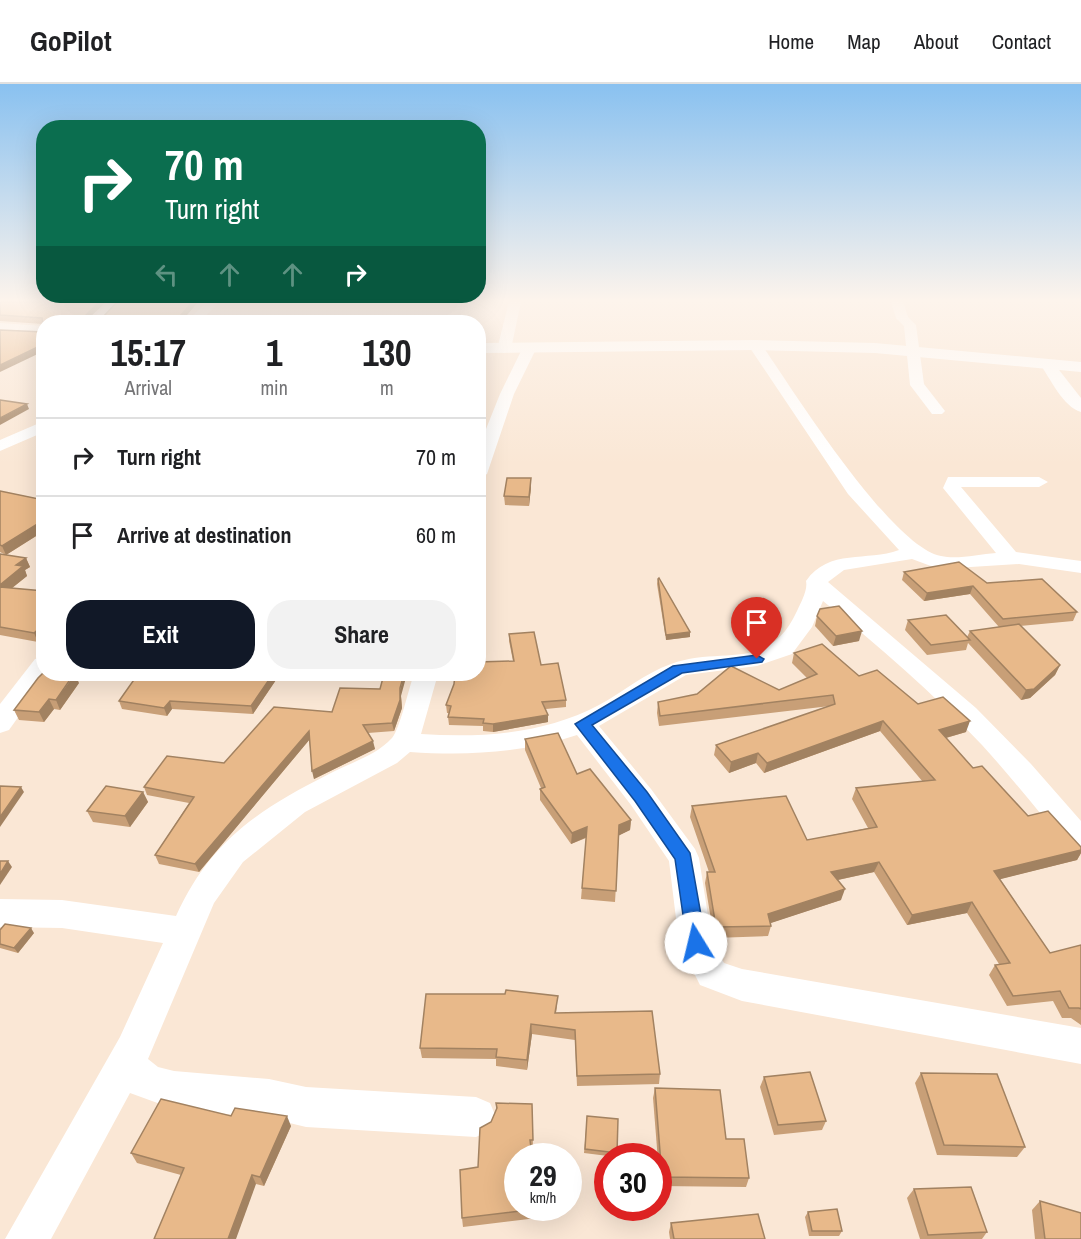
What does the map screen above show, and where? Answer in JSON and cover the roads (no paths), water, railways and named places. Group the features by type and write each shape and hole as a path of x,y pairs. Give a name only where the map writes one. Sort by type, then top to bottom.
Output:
{"street":[{"path":"486,452 507,394 526,356"},
{"path":"762,356 854,490 912,552 939,563 1011,559 1081,567"},
{"path":"914,356 914,375 917,385 937,411"},
{"path":"968,356 1081,367"},
{"path":"1047,364 1069,395 1081,407"},
{"path":"0,446 36,430"},
{"path":"1011,559 952,488 954,481 1039,482"},
{"path":"405,742 451,746 520,740 583,724 678,669 775,655 793,642 801,631 818,586 817,580 822,572 835,566 912,552"},
{"path":"818,586 866,623 972,720 1012,761 1081,841"},
{"path":"0,724 36,673"},
{"path":"27,1239 124,1065 201,896 232,853 261,828 295,804 387,756 405,742 424,681"},
{"path":"583,724 641,796 684,858 696,943 712,974 742,985 1081,1046"},
{"path":"0,913 62,915 186,932"},
{"path":"124,1065 153,1085 203,1095 283,1099 306,1107 476,1117"}]}
